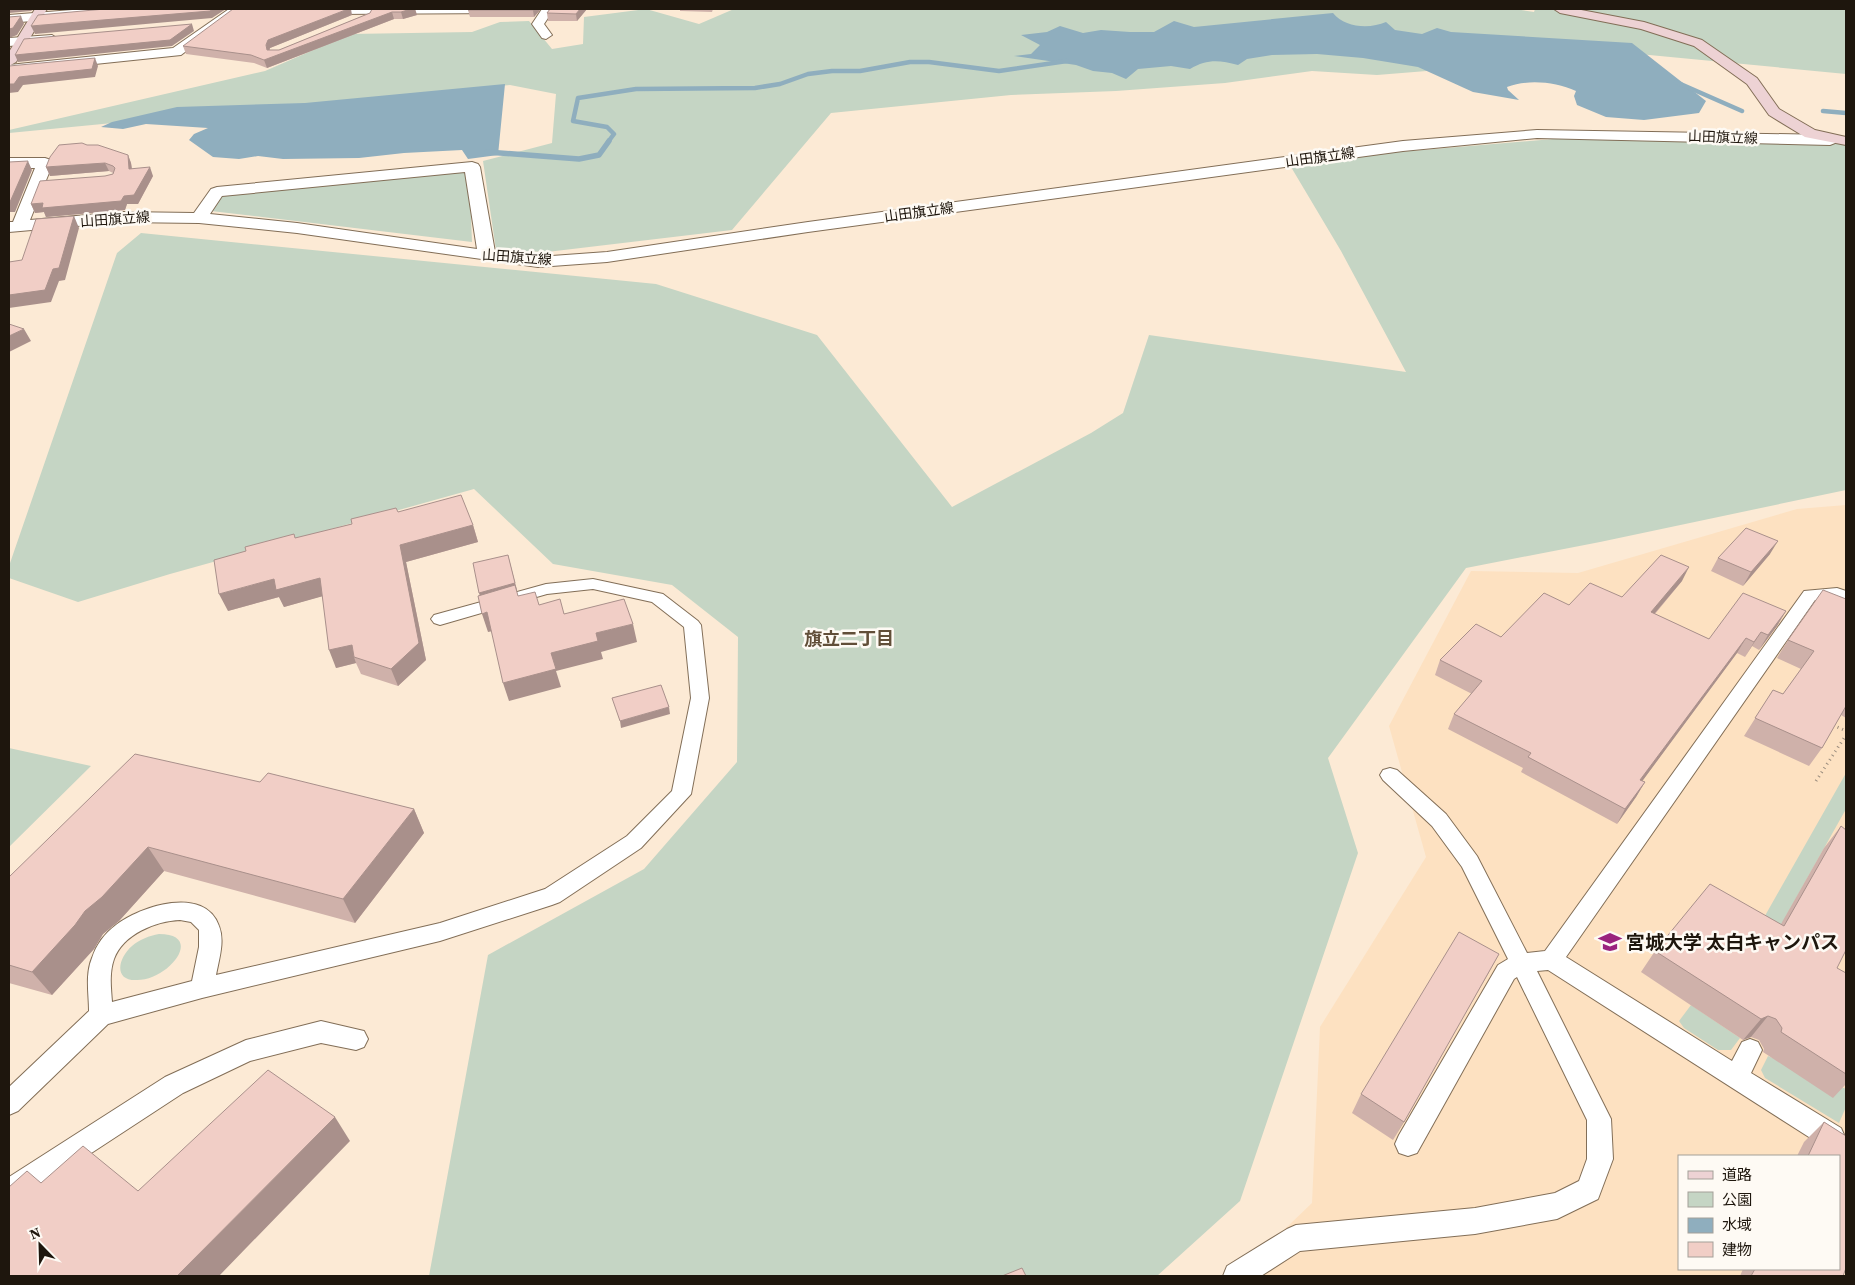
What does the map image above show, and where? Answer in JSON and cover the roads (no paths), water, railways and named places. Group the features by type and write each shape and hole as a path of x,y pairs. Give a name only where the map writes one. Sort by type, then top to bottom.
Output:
{"street":[{"path":"9,19 40,13 124,9"},
{"path":"9,69 66,69 176,52 236,9"},
{"path":"327,9 508,9"},
{"path":"546,35 538,24 548,9"},
{"name":"山田旗立線","path":"1560,9 1644,26 1698,43 1752,81 1774,112 1810,134 1838,140"},
{"path":"353,21 381,10"},
{"path":"9,62 40,13"},
{"path":"187,26 216,23"},
{"path":"9,42 61,38"},
{"name":"山田旗立線","path":"14,227 122,217 199,218 297,228 538,262 607,257 808,227 1403,146 1518,136 1620,134 1838,140"},
{"path":"9,163 45,163 14,227"},
{"path":"199,218 217,192 472,167 487,256"},
{"path":"35,184 54,183"}],"lane":[{"path":"9,1103 102,1015 202,988 440,932 552,896 634,842 681,794 700,698 692,625 657,598 593,584 546,589 440,619"},
{"path":"1551,960 1810,594 1837,593 1846,597"},
{"path":"1238,1276 1296,1238 1475,1221 1557,1206 1589,1190 1600,1159 1599,1119 1470,862 1439,820 1390,775"},
{"path":"102,1015 100,965 106,951 117,937 132,926 149,917 167,912 184,911 198,915 207,922 211,934 202,988"},
{"path":"1408,1144 1506,972 1521,962 1551,960 1832,1137"},
{"path":"9,1192 174,1085 246,1051 321,1032 356,1039"},
{"path":"1737,1077 1750,1050"}],"water":[{"path":"1333,13 1344,22 1358,26 1373,26 1386,22 1395,30 1422,34 1437,28 1451,32 1632,43 1706,101 1699,113 1644,120 1606,117 1577,105 1574,96 1576,91 1559,85 1533,82 1507,87 1519,100 1473,92 1418,67 1363,58 1317,54 1272,55 1247,59 1238,65 1213,61 1202,63 1190,69 1171,66 1138,69 1126,79 1112,73 1093,71 1076,65 1014,56 1031,54 1040,45 1021,35 1047,32 1060,26 1083,33 1101,30 1154,32 1174,21 1194,27"},
{"path":"505,84 498,155 468,159 462,150 404,153 359,158 283,159 258,156 239,159 213,157 189,140 194,134 208,128 146,124 123,129 101,127 112,122 177,107 305,103"}],"waterway":[{"path":"608,142 614,134 607,127 573,121 578,98 636,89 755,88 780,84 808,74 832,71 860,71 910,62 929,62 999,71 1067,61"},
{"path":"1676,82 1742,111"},
{"path":"1823,111 1846,113"},
{"path":"487,152 579,159 599,155 609,141"}],"place":[{"name":"宮城大学 太白キャンパス","path":"1610,942"}],"district":[{"name":"旗立二丁目","path":"849,639"}]}
